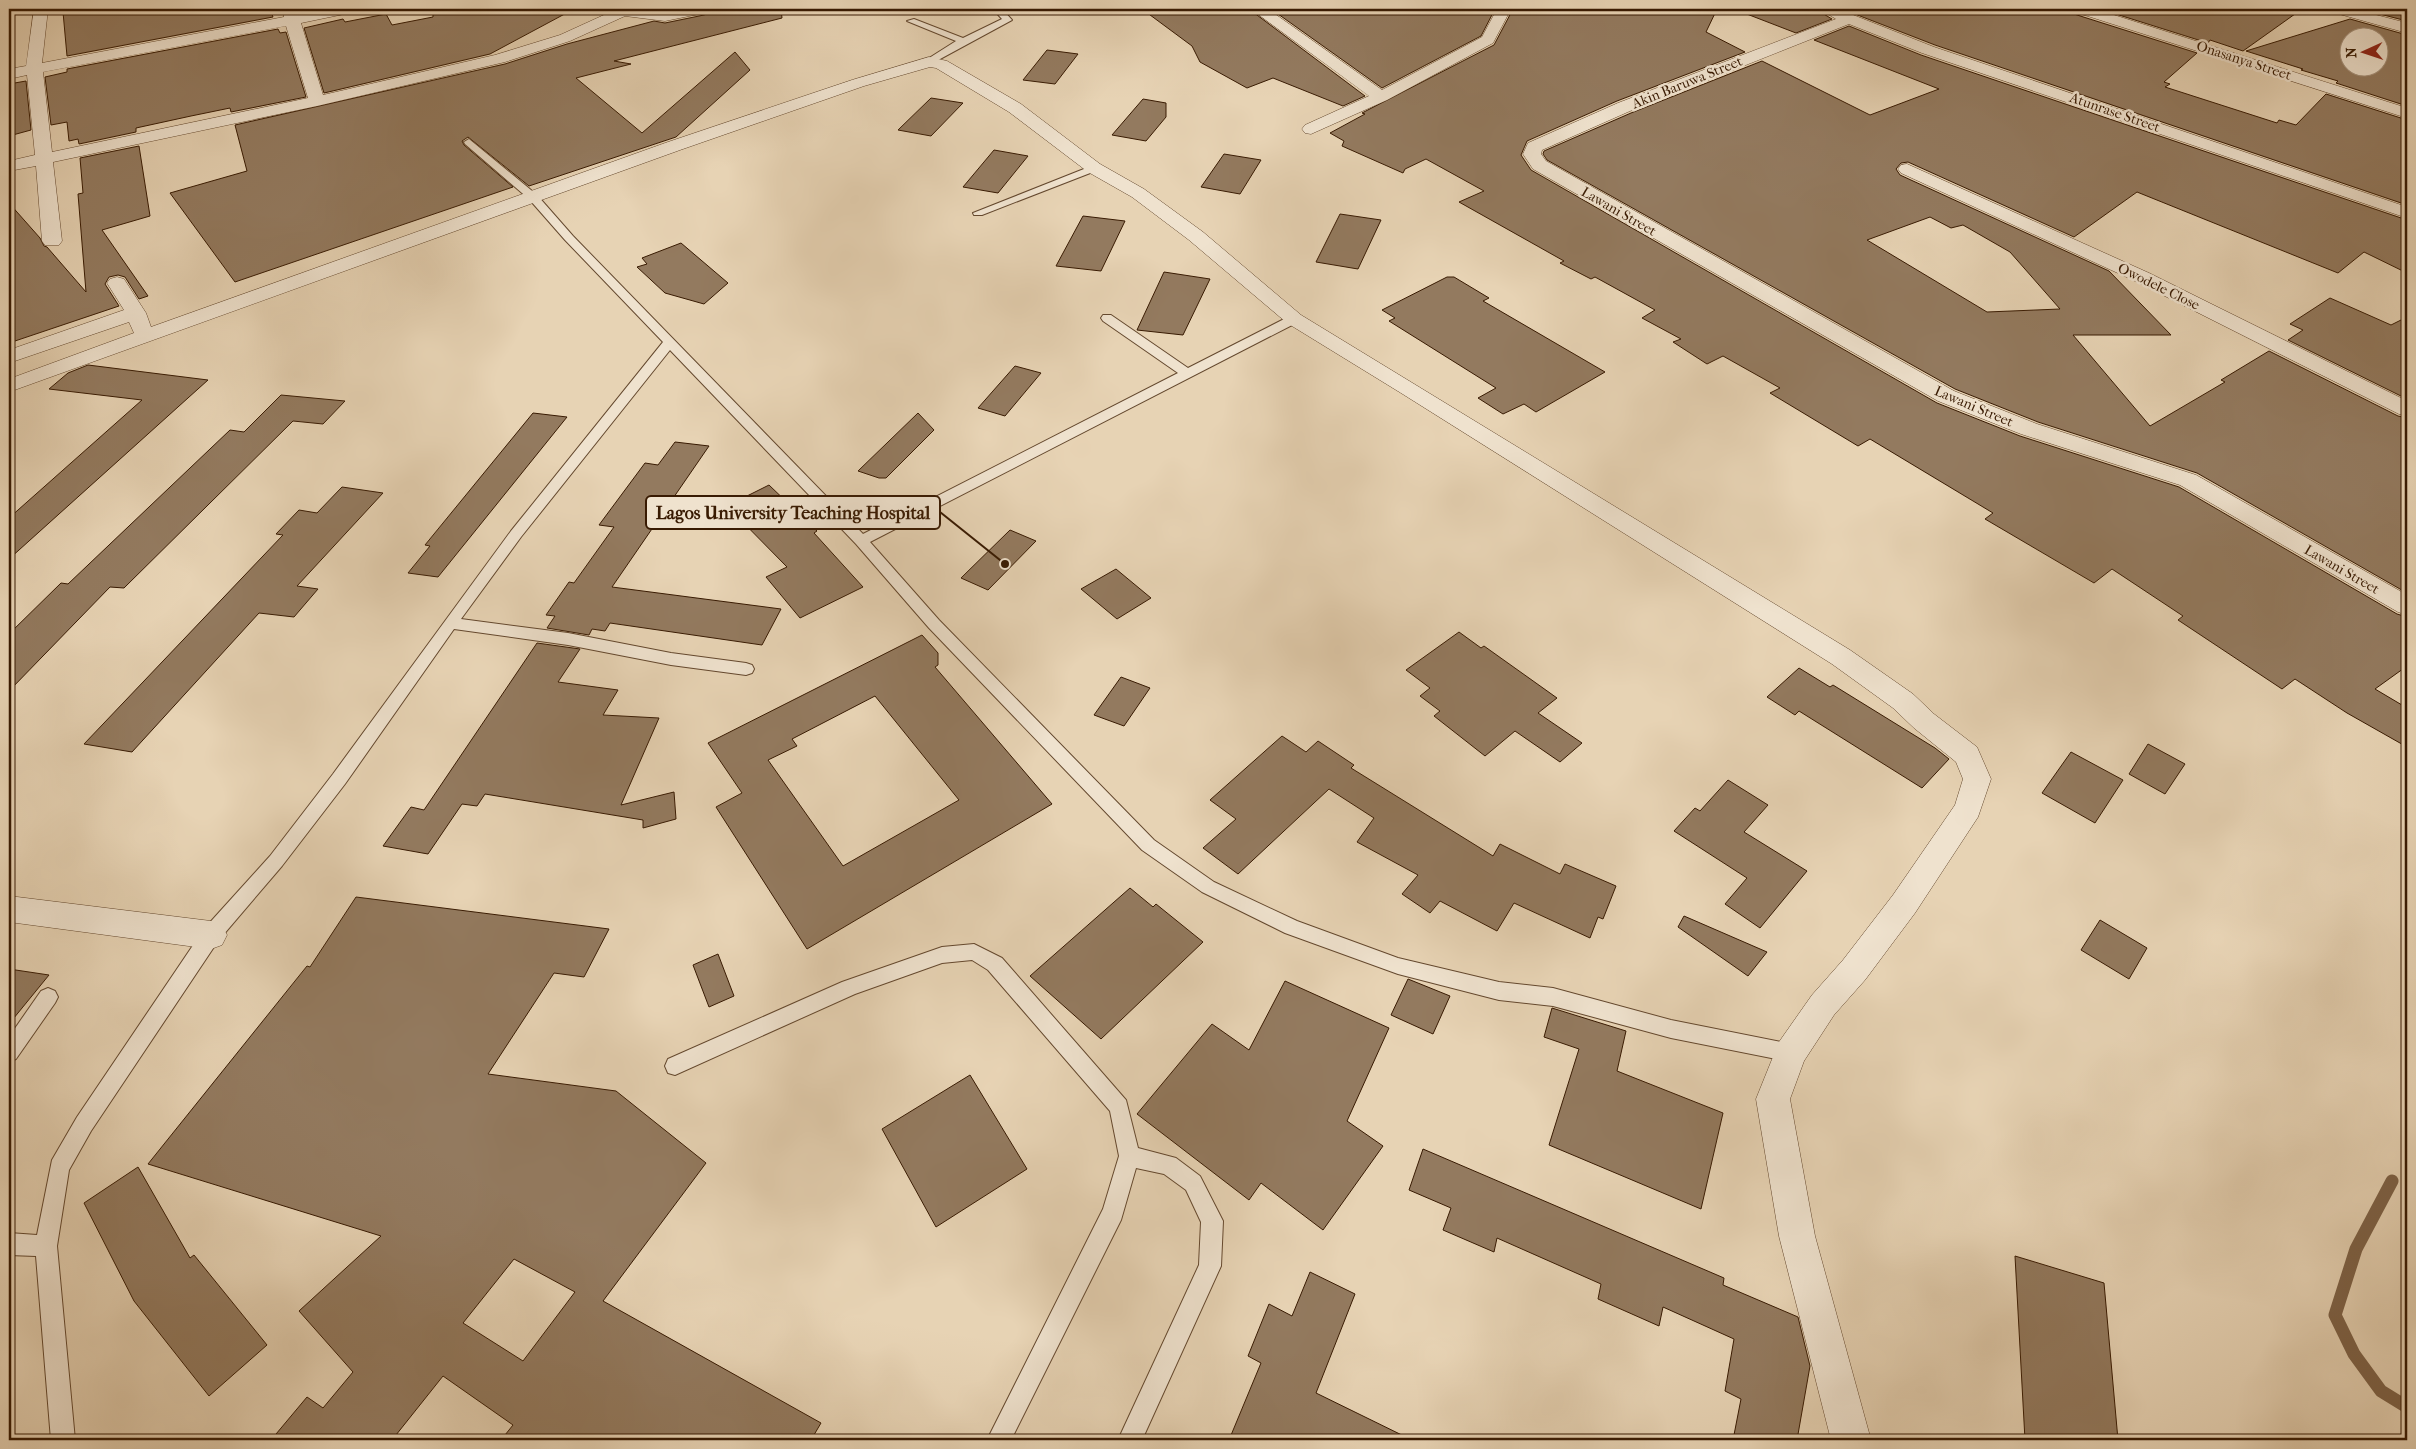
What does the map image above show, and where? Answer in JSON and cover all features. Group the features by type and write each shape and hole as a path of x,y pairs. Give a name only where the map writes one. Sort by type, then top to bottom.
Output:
{"street":[{"path":"41,9 34,64 36,69 42,159 52,241"},
{"path":"9,74 292,14 349,9"},
{"path":"9,166 317,101 499,59 565,38 627,10 665,16 704,9"},
{"path":"1258,9 1314,46 1381,97"},
{"path":"1310,129 1381,97 1488,40 1504,9"},
{"name":"Atunrase Street","path":"1824,9 1928,50 2407,213"},
{"name":"Onasanya Street","path":"2080,9 2407,113"},
{"path":"2337,9 2407,28"},
{"path":"292,14 317,101"},
{"name":"Akin Baruwa Street","path":"1532,154 1534,147 1624,107 1848,19"},
{"path":"9,386 674,146 858,83 929,62 942,64 1015,108 1094,168 1138,193 1196,236 1294,319 1417,393 1841,657 1903,701 1924,722 1967,755 1977,779 1968,809 1904,904 1854,970 1823,1005 1791,1054 1773,1099 1796,1236 1851,1440"},
{"name":"Lawani Street","path":"1532,154 1539,166 1946,396 2029,428 2188,480 2407,606"},
{"name":"Owodele Close","path":"1907,169 2142,278 2407,409"},
{"path":"117,283 136,313 144,336"},
{"path":"9,357 136,313"},
{"path":"9,909 212,935"}],"lane":[{"path":"929,62 963,41 1008,20 997,9"},
{"path":"911,21 963,41"},
{"path":"469,142 533,197 569,238 861,541 934,624 1142,838 1208,887 1291,927 1398,966 1499,991 1553,997 1670,1029 1791,1054"},
{"path":"978,213 1094,168"},
{"path":"1107,318 1183,375"},
{"path":"861,541 1151,390 1294,319"},
{"path":"63,1440 46,1246 60,1167 84,1124 212,935 276,861 516,534 670,341"},
{"path":"450,623 568,639 679,660 746,669"},
{"path":"676,1066 848,988 942,955 974,952 995,964 1119,1107 1129,1156 1113,1212 998,1440"},
{"path":"9,1053 48,997"},
{"path":"1129,1156 1169,1165 1193,1183 1212,1221 1210,1266 1130,1440"},
{"path":"9,1244 46,1246"}],"building":[{"path":"82,9 270,9 273,17 67,56 63,12"},
{"path":"433,9 574,9 490,54 324,93 304,28 343,19 345,22 386,14 392,25 433,17"},
{"path":"720,9 781,9 782,18 614,61 631,64 576,78 642,133 735,52 750,70 676,137 529,186 468,137 462,141 464,145 513,187 235,282 170,193 247,171 235,125 505,64 567,44 654,21 665,23 704,15"},
{"path":"1142,9 1249,9 1365,96 1343,106 1273,78 1247,88 1200,62 1192,46"},
{"path":"1271,9 1495,9 1481,36 1382,88"},
{"path":"1513,9 1717,9 1706,32 1745,52 1617,101 1527,141 1521,155 1531,170 1937,403 2020,436 2179,487 2397,614 2407,617 2407,666 2375,689 2407,708 2407,747 2347,713 2295,679 2282,689 2178,620 2183,616 2112,569 2094,583 1985,519 1993,513 1870,439 1858,446 1770,393 1780,388 1723,356 1707,364 1673,342 1681,339 1642,318 1655,310 1595,277 1591,279 1560,263 1564,261 1459,202 1484,191 1426,159 1405,169 1403,173 1342,146 1344,141 1330,133 1365,114 1362,113 1494,45"},
{"path":"1740,9 1822,9 1822,13 1832,19 1796,33 1739,11"},
{"path":"1842,9 2071,9 2074,14 2197,53 2164,82 2170,84 2165,87 2277,123 2279,120 2296,125 2326,94 2407,120 2407,205 1935,45"},
{"path":"2100,9 2302,9 2243,51 2210,40 2208,43"},
{"path":"2383,9 2407,9 2407,21 2372,12"},
{"path":"2350,19 2382,28 2338,28 2338,78 2388,78 2388,30 2407,35 2407,106 2301,70 2303,69 2246,51"},
{"path":"1849,26 1921,55 2407,220 2407,273 2364,252 2338,273 2137,192 2074,237 1908,162 1901,163 1896,169 1900,175 2109,271 2171,335 2073,335 2150,426 2225,382 2221,380 2269,351 2398,416 2407,418 2407,593 2197,473 2038,422 1955,389 1547,160 1543,154 1544,151 1631,113 1762,61 1870,115 1939,89 1814,40","holes":["1930,217 1951,228 1963,225 2010,252 2060,309 1987,312 1867,240"]},
{"path":"278,29 280,33 286,32 306,97 231,112 230,108 191,116 136,128 136,132 79,144 78,139 69,141 67,122 51,125 45,77 67,72 67,69"},
{"path":"1047,50 1078,54 1055,84 1023,80"},
{"path":"26,81 31,130 9,136 9,84"},
{"path":"931,98 963,103 931,136 898,130"},
{"path":"1143,99 1166,103 1166,117 1146,141 1112,135"},
{"path":"139,146 150,216 102,230 148,296 139,299 125,277 118,275 109,277 105,284 119,306 9,343 9,203 40,238 44,246 47,247 86,292 78,194 83,193 80,158"},
{"path":"994,150 1028,156 998,193 963,187"},
{"path":"1224,154 1261,160 1240,194 1201,187"},
{"path":"1340,214 1381,220 1358,269 1316,262"},
{"path":"1083,216 1125,221 1101,271 1056,266"},
{"path":"681,243 728,283 704,304 665,293 637,267 647,264 642,258"},
{"path":"1164,272 1210,279 1183,335 1137,330"},
{"path":"1447,277 1454,277 1489,298 1483,301 1605,372 1536,412 1524,404 1503,414 1478,398 1496,388 1389,321 1395,318 1382,310"},
{"path":"2330,298 2391,325 2407,317 2407,399 2288,340 2303,330 2290,324"},
{"path":"88,365 208,380 9,559 9,518 142,400 49,389 68,373"},
{"path":"1015,366 1041,373 1005,416 978,408"},
{"path":"281,395 345,401 323,424 293,421 124,588 110,587 9,691 9,634 61,583 68,584 230,430 244,432"},
{"path":"533,413 567,417 438,577 408,573 430,546 425,545"},
{"path":"918,413 934,430 886,478 879,478 858,471"},
{"path":"675,442 709,446 612,587 781,609 762,645 610,623 605,631 592,629 589,635 547,628 555,616 546,615 569,582 574,583 614,527 599,525 645,463 658,465"},
{"path":"769,485 817,531 814,533 863,587 800,618 766,577 787,567 727,506"},
{"path":"342,487 383,493 297,586 318,589 294,617 259,613 132,752 84,744 283,535 276,534 299,510 317,513"},
{"path":"1010,530 1036,541 988,590 961,578"},
{"path":"1116,569 1151,598 1117,619 1081,589"},
{"path":"1459,632 1481,648 1484,646 1557,698 1538,713 1582,743 1560,762 1515,731 1485,756 1434,716 1440,711 1420,696 1430,688 1406,670"},
{"path":"922,635 938,653 938,665 935,667 1052,804 807,949 716,807 742,793 708,743","holes":["875,696 959,800 843,866 768,760 797,746 792,739"]},
{"path":"537,643 580,649 558,682 618,690 603,715 659,718 621,805 674,792 676,819 643,828 643,820 485,794 477,806 462,804 428,854 383,846 411,807 424,810"},
{"path":"1799,668 1830,687 1833,685 1935,748 1949,759 1922,788 1799,711 1795,715 1767,697"},
{"path":"1121,677 1150,688 1124,726 1094,715"},
{"path":"1282,736 1306,752 1318,741 1354,765 1351,768 1493,856 1500,844 1560,874 1565,864 1616,886 1603,919 1598,917 1590,938 1514,903 1497,931 1440,901 1430,913 1402,894 1418,875 1357,842 1374,818 1329,789 1238,874 1203,848 1236,819 1210,800"},
{"path":"2148,744 2185,764 2165,794 2129,774"},
{"path":"2071,752 2123,780 2095,823 2042,793"},
{"path":"1728,780 1768,805 1744,832 1807,871 1760,928 1725,904 1747,878 1674,831 1695,808 1700,811"},
{"path":"1130,888 1153,907 1156,904 1203,942 1101,1039 1030,976"},
{"path":"356,897 609,929 584,977 554,973 488,1074 616,1091 706,1163 603,1301 821,1423 811,1440 501,1440 513,1425 443,1376 392,1440 271,1440 307,1397 323,1408 353,1372 299,1311 381,1236 148,1164 307,966 310,967","holes":["514,1259 575,1292 523,1361 463,1323"]},
{"path":"1684,916 1767,952 1748,976 1678,927"},
{"path":"2100,920 2147,948 2129,979 2081,950"},
{"path":"718,954 734,996 709,1007 693,965"},
{"path":"9,969 49,975 9,1024"},
{"path":"1408,979 1450,996 1433,1034 1391,1015"},
{"path":"1285,981 1389,1028 1347,1121 1383,1146 1323,1230 1261,1183 1249,1200 1137,1114 1212,1024 1249,1050"},
{"path":"1552,1008 1626,1031 1617,1071 1723,1113 1701,1209 1549,1145 1579,1049 1544,1037"},
{"path":"970,1075 1027,1169 936,1227 882,1129"},
{"path":"1423,1149 1724,1278 1723,1285 1798,1317 1810,1366 1797,1440 1733,1440 1741,1399 1725,1391 1734,1339 1663,1307 1659,1326 1598,1299 1601,1284 1497,1238 1494,1252 1443,1230 1451,1208 1409,1190"},
{"path":"138,1167 190,1258 194,1255 267,1345 209,1396 134,1301 84,1203"},
{"path":"2015,1256 2104,1283 2118,1440 2025,1440"},
{"path":"1310,1272 1355,1294 1316,1393 1412,1440 1229,1440 1261,1363 1248,1356 1269,1304 1292,1316"}],"waterway":[{"path":"2392,1181 2356,1249 2335,1315 2354,1354 2381,1391 2407,1407"}],"place":[{"name":"Lagos University Teaching Hospital","path":"1005,564"}]}
